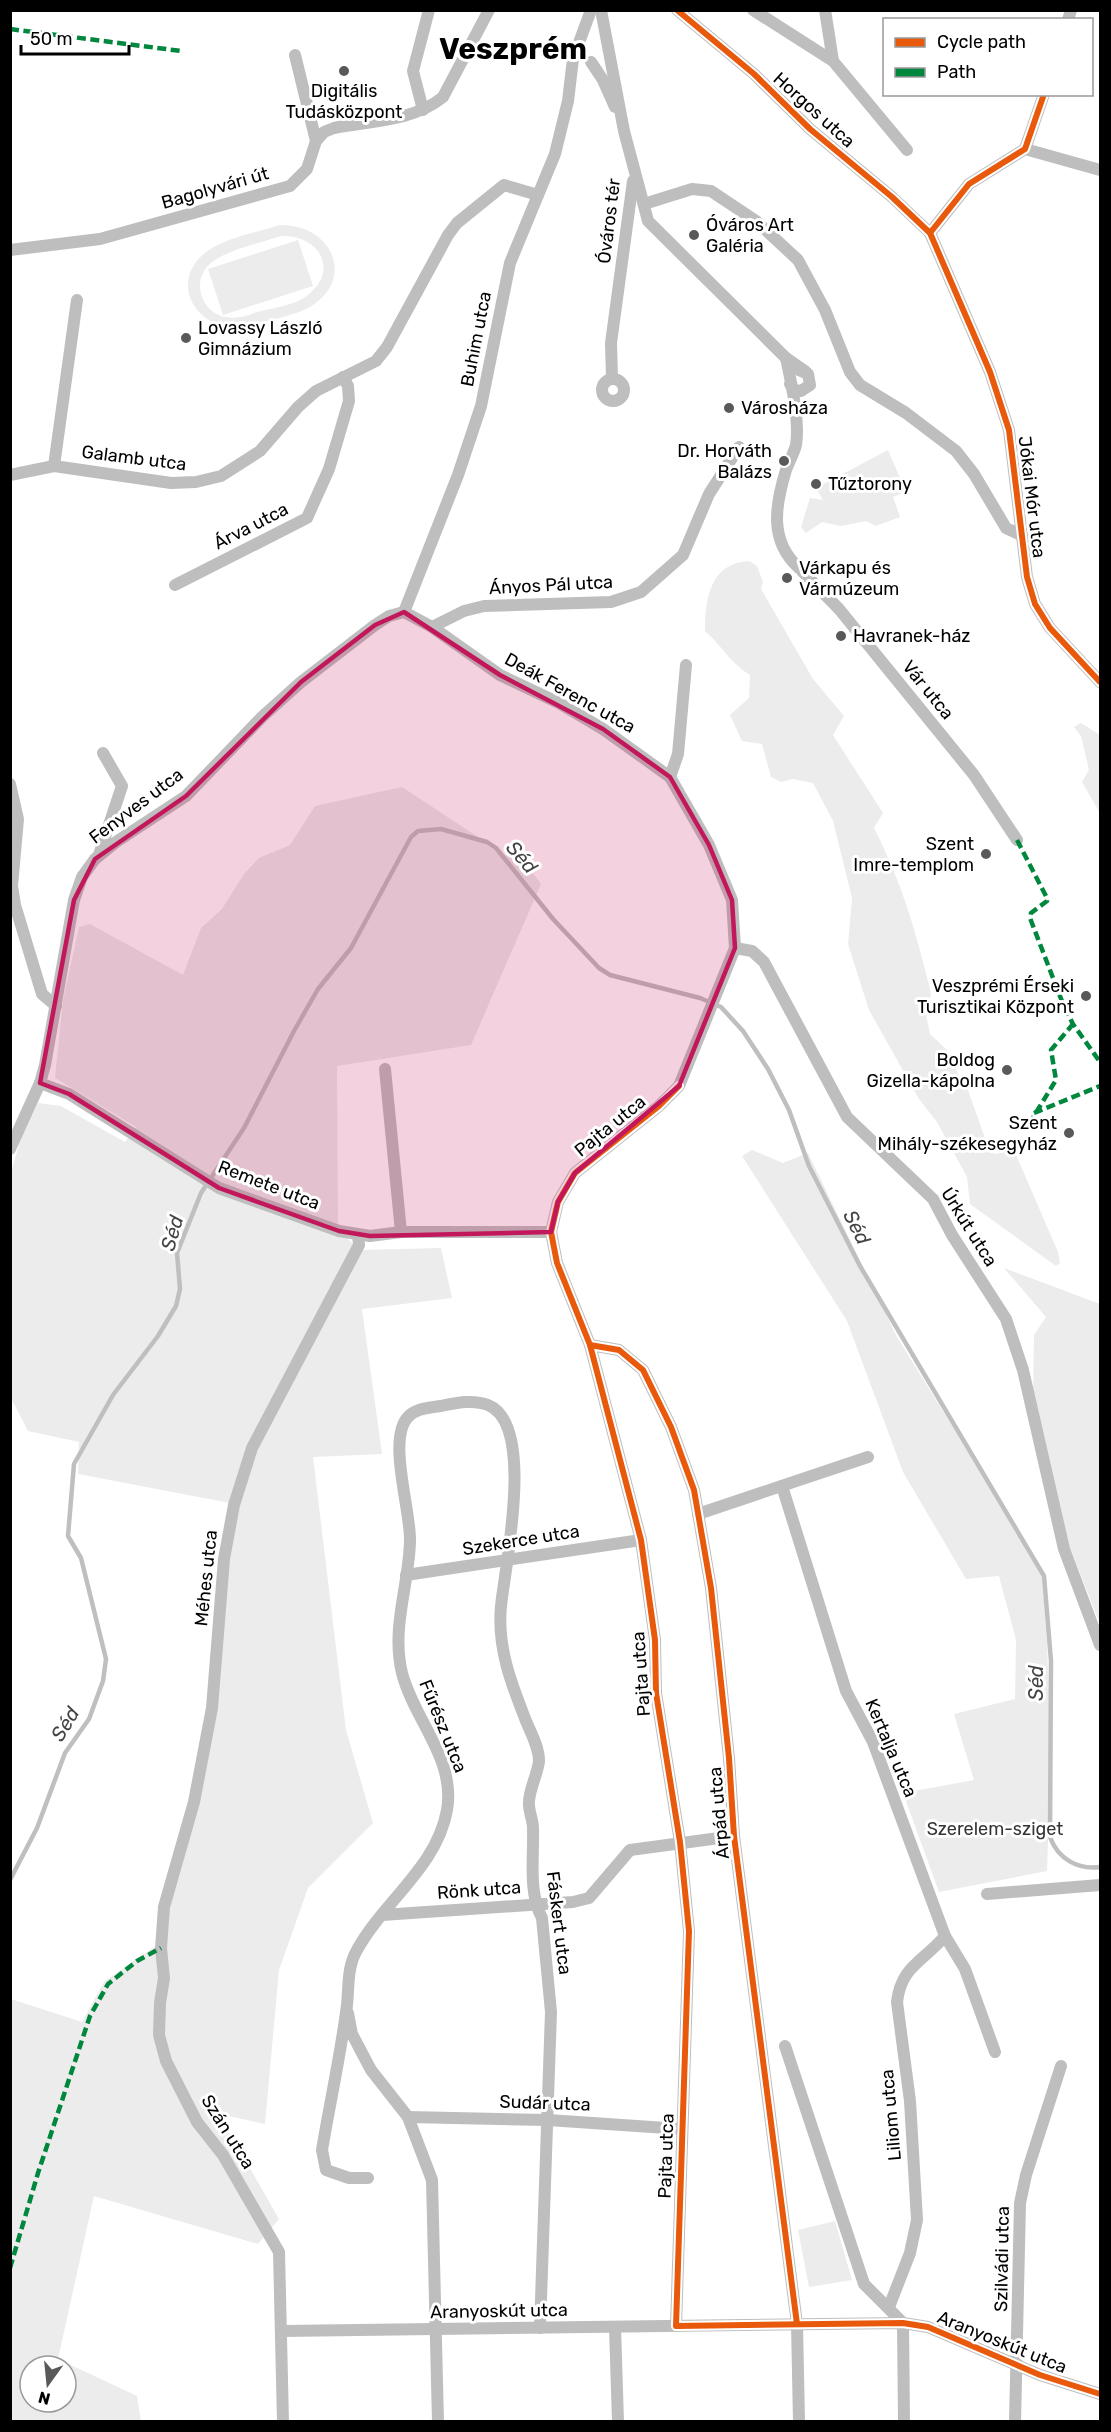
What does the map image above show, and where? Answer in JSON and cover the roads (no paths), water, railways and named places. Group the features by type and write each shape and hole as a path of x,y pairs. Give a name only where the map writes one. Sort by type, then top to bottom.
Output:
{"street":[{"path":"423,110 413,70 429,10"},
{"path":"316,141 324,132 334,128 423,110 443,97 489,10"},
{"name":"Buhim utca","path":"404,612 458,475 474,427 490,365 510,263 562,134 571,70 591,10"},
{"path":"601,10 634,171"},
{"name":"Horgos utca","path":"677,10 754,74 810,129 892,197 930,232"},
{"path":"753,10 834,61 907,150"},
{"path":"825,10 834,61"},
{"path":"578,45 582,57 591,62 603,80 624,131"},
{"path":"591,62 602,59 609,49"},
{"path":"295,55 316,141"},
{"path":"930,232 969,184 1025,149 1043,96"},
{"name":"Bagolyvári út","path":"10,250 100,239 290,186 307,169 316,141"},
{"path":"1025,149 1101,170"},
{"name":"Óváros tér","path":"634,171 648,221 659,235 786,358 806,372"},
{"name":"Óváros tér","path":"612,379 611,343 630,217 634,171"},
{"name":"Galamb utca","path":"10,475 54,466 171,483 196,482 221,476 260,451 298,406 316,391 376,361 382,355 448,235 458,223 504,185 538,195"},
{"path":"644,204 692,189 711,191 756,221 798,260 825,310 850,372 860,385 906,413 956,451 974,474 1006,528 1021,536"},
{"name":"Jókai Mór utca","path":"930,232 961,301 1009,430 1027,577 1035,604 1050,628 1101,682"},
{"name":"Galamb utca","path":"54,466 77,300"},
{"path":"786,358 789,381 797,391 805,390 810,381 806,372 796,371 789,381"},
{"name":"Árva utca","path":"175,585 307,518 329,469 349,401 348,375"},
{"name":"Vár utca","path":"789,381 797,430 775,520 784,551 839,609 974,775 1017,840"},
{"name":"Ányos Pál utca","path":"432,627 464,611 484,606 611,602 641,592 683,555 709,494 740,447"},
{"name":"Deák Ferenc utca","path":"404,612 432,627 478,662 603,729 670,777 709,845 732,900 735,948 716,994"},
{"name":"Fenyves utca","path":"10,1149 40,1083 74,900 82,877 98,856 186,796 262,717 301,682 375,625 389,616 404,612"},
{"path":"670,777 678,754 686,666"},
{"path":"98,856 122,786 103,753"},
{"path":"10,784 18,819 12,886 15,905 42,994 56,1006"},
{"name":"Úrkút utca","path":"735,948 752,951 764,962 847,1117 933,1199 952,1235 1006,1319 1023,1370 1064,1549 1101,1645"},
{"name":"Pajta utca","path":"676,2326 688,1931 680,1842 656,1693 655,1640 640,1540 590,1345 557,1263 551,1232 558,1202 575,1173 659,1106 679,1086 716,994"},
{"path":"385,1069 401,1232"},
{"name":"Remete utca","path":"40,1083 69,1094 219,1188 339,1231 358,1235 401,1232 551,1232"},
{"name":"Méhes utca","path":"161,1948 164,1907 194,1802 212,1708 224,1559 234,1505 252,1448 359,1245 358,1235"},
{"name":"Árpád utca","path":"590,1345 619,1350 643,1370 686,1464 698,1514 711,1588 729,1758 734,1836 796,2324 799,2421"},
{"name":"Fűrész utca","path":"368,2178 349,2178 326,2170 322,2150 347,2004 349,1973 355,1952 434,1850 444,1828 448,1806 448,1781 412,1702 402,1672 397,1641 410,1536 399,1452 400,1433 407,1418 420,1409 480,1402"},
{"name":"Fáskert utca","path":"480,1402 494,1407 505,1422 512,1441 516,1473 499,1624 505,1662 536,1742 539,1762 531,1783 528,1807 533,1824 535,1905 542,1918 552,2012 540,2328"},
{"path":"698,1514 868,1457"},
{"name":"Kertalja utca","path":"782,1486 846,1691 873,1742 945,1936 965,1969 995,2052"},
{"name":"Szekerce utca","path":"406,1575 640,1540"},
{"name":"Rönk utca","path":"382,1915 535,1905 589,1898 630,1850 734,1836"},
{"path":"987,1894 1101,1885"},
{"name":"Liliom utca","path":"889,2307 910,2253 917,2220 910,2102 897,2002 899,1986 904,1974 932,1952 945,1936"},
{"name":"Szán utca","path":"161,1948 164,1978 159,2003 159,2035 166,2061 197,2122 223,2155 279,2252 284,2421"},
{"name":"Fűrész utca","path":"347,2004 352,2034 356,2043 371,2070 408,2117 432,2180 438,2421"},
{"path":"785,2046 864,2284 874,2297 889,2307 903,2323 904,2421"},
{"name":"Szilvádi utca","path":"1015,2421 1020,2203 1026,2175 1061,2066"},
{"name":"Sudár utca","path":"408,2117 548,2120 681,2129"},
{"name":"Aranyoskút utca","path":"282,2331 903,2323 928,2327 1016,2366 1101,2394"},
{"path":"615,2327 618,2421"}],"waterway":[{"name":"Séd","path":"10,1880 37,1828 65,1753 89,1719 103,1681 106,1659 81,1558 68,1536 74,1464 113,1395 158,1336 176,1306 180,1289 177,1253 201,1193 244,1128 318,989 351,948 411,837 418,831 441,829 487,842 496,848 553,919 599,968 610,975 700,998 721,1007 743,1031 768,1069 789,1110 809,1166 860,1266 1044,1576 1051,1661 1050,1837 1058,1851 1070,1861 1084,1867 1100,1867"}],"place":[{"name":"Digitális Tudásközpont","path":"344,71"},
{"name":"Óváros Art Galéria","path":"694,235"},
{"name":"Lovassy László Gimnázium","path":"186,338"},
{"name":"Városháza","path":"729,408"},
{"name":"Dr. Horváth Balázs","path":"784,461"},
{"name":"Tűztorony","path":"816,484"},
{"name":"Várkapu és Vármúzeum","path":"787,578"},
{"name":"Havranek-ház","path":"841,636"},
{"name":"Szent Imre-templom","path":"986,854"},
{"name":"Veszprémi Érseki Turisztikai Központ","path":"1086,996"},
{"name":"Boldog Gizella-kápolna","path":"1007,1070"},
{"name":"Szent Mihály-székesegyház","path":"1069,1133"}],"district":[{"name":"Veszprém","path":"513,49"}],"park label":[{"name":"Szerelem-sziget","path":"995,1829"}]}
